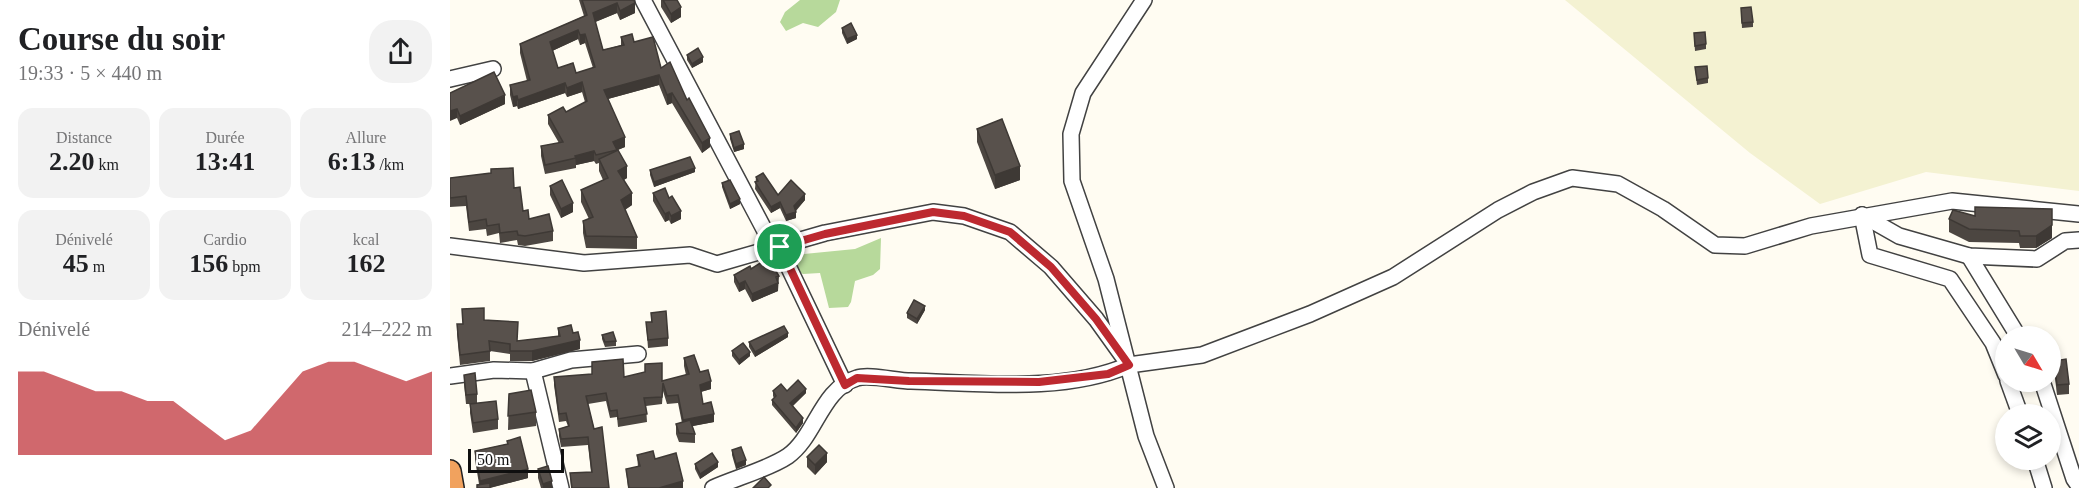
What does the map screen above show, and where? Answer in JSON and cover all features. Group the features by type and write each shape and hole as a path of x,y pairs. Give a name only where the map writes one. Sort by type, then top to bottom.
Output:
{"highway":[{"path":"450,471 453,488"}],"street":[{"path":"643,0 777,248 845,385"},
{"path":"1144,0 1083,93 1071,134 1072,181 1106,279 1146,436 1166,488"},
{"path":"450,79 493,69"},
{"path":"712,488 787,457 802,443 817,417 838,389 857,378 909,381 1039,382 1108,374 1129,365 1202,355 1310,314 1393,277 1524,196 1572,178 1618,184 1663,209 1715,245 1745,246 1811,226 1952,201 2079,214"},
{"path":"450,246 584,262 690,255 717,264 825,234 933,212 964,216 1010,232 1051,267 1096,319 1129,365"},
{"path":"1862,216 1899,236 1969,256 2037,259 2065,241 2079,240"},
{"path":"1862,216 1870,255 1950,279 1995,348"},
{"path":"1969,256 2012,326"},
{"path":"450,376 495,370 533,370 571,360 638,354"},
{"path":"533,370 561,488"},
{"path":"2046,392 2074,479 2079,486"},
{"path":"2038,470 2044,488"}],"shaded area":[{"path":"1565,0 2079,0 2079,191 1926,172 1820,204 1750,153"}],"green space":[{"path":"800,0 840,0 836,12 818,27 803,23 786,31 780,22 785,12"},
{"path":"881,238 880,269 873,275 855,281 848,307 829,308 820,273 803,274 798,271 798,260 804,254 855,249"}],"building":[{"path":"582,0 634,0 635,3 620,11 617,3 593,13 603,50 624,45 621,37 632,34 634,42 653,37 661,68 670,62 687,100 689,98 710,138 702,143 672,93 667,95 659,75 604,90 625,137 613,142 617,150 596,155 594,151 545,165 541,146 563,142 548,115 563,107 566,112 587,101 582,82 567,88 565,83 518,100 517,96 513,97 510,85 530,80 520,44 587,15","holes":["578,30 580,35 585,34 595,67 576,73 573,63 558,68 550,42"]},
{"path":"663,0 677,0 681,7 671,14"},
{"path":"1751,7 1753,22 1742,23 1741,8"},
{"path":"851,23 857,35 847,39 842,28"},
{"path":"1705,32 1706,44 1695,46 1694,33"},
{"path":"698,48 703,57 692,64 687,55"},
{"path":"1707,66 1708,78 1697,80 1695,67"},
{"path":"494,72 505,95 460,116 457,109 450,111 450,93"},
{"path":"1002,119 1020,166 995,175 977,129"},
{"path":"739,131 744,144 734,148 730,134"},
{"path":"618,150 627,166 618,171 632,193 621,200 637,237 586,236 583,221 593,217 581,190 608,178 599,159"},
{"path":"690,157 695,168 654,182 650,170"},
{"path":"513,168 514,188 520,187 523,211 528,210 529,219 549,214 553,231 525,236 518,235 517,231 500,233 499,224 487,226 486,219 469,222 466,196 450,198 450,178 491,173 491,169"},
{"path":"763,173 778,195 791,180 805,194 794,206 796,212 786,215 780,202 771,207 755,182 758,181 756,177"},
{"path":"562,180 573,203 561,209 550,186"},
{"path":"730,180 740,199 730,204 722,183"},
{"path":"665,188 669,198 672,196 681,211 671,216 669,212 665,214 653,193"},
{"path":"1975,207 2052,209 2052,225 2036,236 2020,236 2019,231 1969,229 1949,219 1953,210 1975,216"},
{"path":"768,258 779,276 776,277 778,283 752,294 745,281 739,284 734,275 750,266 751,269"},
{"path":"914,300 925,306 917,319 907,313"},
{"path":"484,308 484,320 518,322 517,341 560,336 558,328 571,325 573,333 578,332 580,340 532,351 510,351 510,344 489,341 490,351 460,355 457,324 463,324 462,309"},
{"path":"666,311 668,338 648,340 646,322 652,322 651,313"},
{"path":"784,326 788,333 755,352 749,342"},
{"path":"613,332 616,341 605,342 602,335"},
{"path":"743,343 750,352 739,360 732,351"},
{"path":"694,355 700,372 708,370 711,381 700,385 703,404 711,402 714,414 683,420 678,395 667,396 663,383 662,397 644,398 647,414 618,419 617,410 610,411 606,393 586,396 594,429 602,427 609,488 572,488 570,473 592,472 588,437 561,439 559,429 569,426 566,413 559,414 554,377 592,374 592,362 623,359 624,377 645,372 645,364 662,363 662,381 689,374 684,358"},
{"path":"2066,359 2069,384 2061,385 2061,360"},
{"path":"475,373 477,394 466,395 464,375"},
{"path":"798,380 806,389 790,403 803,418 796,428 772,400 776,396 773,391 781,384 787,391"},
{"path":"531,390 536,412 508,416 509,394"},
{"path":"496,401 498,419 473,423 470,404"},
{"path":"690,420 695,434 679,433 676,424"},
{"path":"520,437 528,469 480,481 475,451 508,444 507,441"},
{"path":"819,445 827,453 815,465 807,457"},
{"path":"741,447 746,460 736,464 732,450"},
{"path":"653,451 655,459 676,453 683,481 659,488 629,488 626,469 640,466 637,455"},
{"path":"712,453 718,462 700,474 695,464"},
{"path":"548,466 552,481 543,484 538,469"},
{"path":"764,477 771,485 768,488 753,488"},
{"path":"490,483 490,488 477,488 477,485"}],"route":[{"path":"933,212 964,216 1010,232 1051,267 1096,319 1129,365 1108,374 1071,380 991,382 857,378 845,385 780,247 825,234 933,212"}]}
